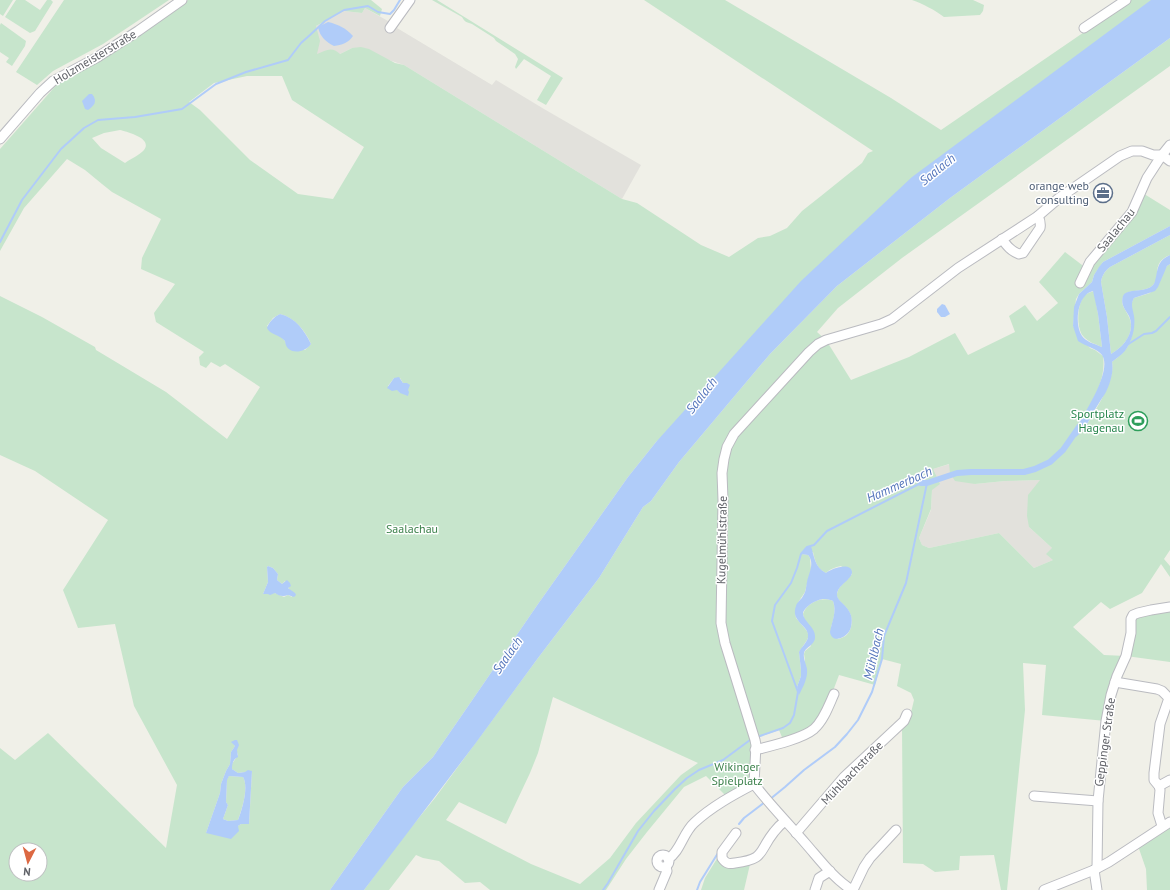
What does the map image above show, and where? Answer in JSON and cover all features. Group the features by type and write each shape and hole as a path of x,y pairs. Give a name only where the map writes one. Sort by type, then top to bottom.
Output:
{"street":[{"name":"Holzmeisterstraße","path":"0,139 40,93 53,81 96,58 182,0"},
{"path":"390,28 410,0"},
{"path":"1084,28 1126,0"},
{"name":"Saalachau","path":"1080,283 1090,262 1129,217 1144,183 1170,145"},
{"path":"1038,216 1041,224 1040,228 1023,253 1019,254 1008,247 1002,239 1038,216 1059,198 1120,156 1127,153 1142,151 1153,155 1162,155 1170,161"},
{"name":"Kugelmühlstraße","path":"754,784 756,745 721,623 722,473 727,447 734,434 818,344 826,340 882,324 892,319 958,268 1002,239"},
{"name":"Geppinger Straße","path":"1097,890 1096,869 1098,801 1106,721 1111,695 1126,656 1132,616 1138,613 1170,607"},
{"path":"1044,890 1096,869 1109,862 1166,824 1158,813 1160,790 1159,786 1154,780 1154,776 1156,746 1160,724 1169,697 1157,688 1115,682"},
{"path":"755,750 810,732 819,723 834,694"},
{"name":"Mühlbachstraße","path":"796,833 844,777 904,721 907,714"},
{"path":"1159,786 1170,780"},
{"path":"659,890 667,872 667,863 693,824 716,806 754,784 830,871 843,884 852,890 870,858 896,830"},
{"name":"Geppinger Straße","path":"1034,796 1098,801"},
{"path":"736,833 722,852 723,861 729,864 744,862 756,858 763,850 773,833 785,821"},
{"path":"815,890 819,878 830,871"}],"shaded area":[{"path":"404,0 415,0 397,28 492,85 496,80 641,165 622,199 404,65 352,48 340,54 317,54 316,26 344,11 362,13 365,8 388,21 395,18"},
{"path":"950,464 975,484 1041,480 1029,527 1052,548 1053,560 1034,568 999,533 929,548 922,545 919,538 931,510 933,469"}],"green space":[{"path":"0,0 13,0 3,16 0,14"},
{"path":"16,0 25,0 40,10 47,0 51,0 53,2 35,31 30,33 5,17"},
{"path":"64,0 169,0 103,44 53,71 37,85 16,72"},
{"name":"Saalachau","path":"188,0 371,0 382,9 380,16 365,8 362,13 344,11 316,26 320,41 317,54 332,49 340,54 352,48 361,47 369,49 395,63 404,65 622,199 637,203 701,245 729,257 758,238 770,236 787,228 802,211 862,163 868,153 873,151 644,0 725,0 891,98 941,130 1131,0 1152,0 656,442 628,477 538,604 433,757 403,787 330,890 0,890 0,748 15,760 48,733 166,848 177,785 134,706 115,624 78,628 63,590 108,520 35,471 0,455 0,296 42,317 95,347 96,350 166,392 227,439 260,387 225,364 220,367 211,362 206,368 200,365 199,357 204,352 156,322 154,313 175,284 141,269 142,258 161,219 112,192 85,170 67,159 24,208 0,251 0,149 59,82 175,11","holes":["247,76 282,76 292,100 364,147 333,199 298,194 250,160 200,110 189,102 214,83","120,130 133,134 142,139 146,146 142,152 125,163 101,148 92,138 104,133","280,314 290,318 299,325 311,344 305,350 286,344 281,337 267,326 273,318","394,378 400,378 403,383 400,393 397,389 388,386","267,567 273,568 278,574 277,580 282,584 285,581 292,597 288,595 284,597 275,593 263,594 268,582","235,746 238,755 232,764 232,769 238,773 252,771 249,824 241,824 206,833 220,793 221,784 230,764 231,752"]},
{"path":"432,0 437,0 563,78 546,105 537,100 551,76 524,59 516,69 515,67 518,59 515,54 494,38 472,24 466,22 462,17"},
{"path":"912,0 973,0 984,5 983,11 980,15 944,17 929,7"},
{"path":"1,23 26,41 25,46 12,66 6,62 9,58 0,52"},
{"name":"Wikinger Spielplatz","path":"1170,38 1170,66 902,258 838,308 817,332 826,340 851,380 909,357 955,333 968,355 1015,332 1009,316 1025,305 1037,321 1058,303 1039,282 1065,252 1086,268 1141,192 1170,210 1170,226 1103,262 1094,275 1092,282 1079,294 1076,299 1073,326 1090,348 1103,356 1102,376 1099,385 1091,404 1075,430 1083,432 1107,388 1112,370 1112,362 1127,347 1132,337 1131,307 1134,298 1150,293 1167,266 1170,264 1170,550 1164,559 1170,566 1170,577 1161,564 1142,593 1110,609 1101,602 1073,627 1104,655 1126,656 1106,721 1042,715 1046,665 1023,663 1025,710 1007,890 1001,890 994,855 960,856 959,870 935,872 923,864 903,863 902,726 909,721 914,700 911,693 897,686 901,664 882,659 875,685 839,675 824,715 819,723 784,742 779,730 751,740 756,745 754,784 728,798 706,776 684,787 626,859 606,890 490,890 480,882 465,883 439,861 416,855 389,890 364,890 400,841 435,798 599,578 643,507 651,501 679,462 770,354 837,286 950,198","holes":["949,464 950,473 955,481 975,484 1040,480 1028,495 1027,516 1029,527 1052,548 1046,554 1053,560 1034,568 999,533 929,548 922,545 919,538 931,509 932,490 940,484 933,469","813,552 820,569 826,573 833,568 841,566 852,574 841,586 837,594 839,601 849,610 852,620 848,633 838,639 831,627 834,614 833,601 825,599 816,601 808,606 803,614 808,632 796,618 795,612 799,601 805,592 811,570 810,558 808,555 802,554","809,636 811,646 805,651 804,654 805,660 799,694 797,687 801,676 799,652","553,697 698,763 681,775 636,823 610,858 580,884 531,864 446,820 459,802 506,824 538,753"]},
{"path":"1170,235 1170,255 1160,262 1157,270 1157,278 1153,285 1146,289 1128,292 1123,297 1123,305 1131,323 1130,333 1124,343 1111,354 1101,282 1103,276 1110,267"},
{"path":"1094,291 1102,347 1092,343 1083,336 1078,321 1082,299 1088,293"},
{"path":"1170,607 1170,662 1126,656 1131,619"},
{"path":"229,776 243,777 245,781 245,792 238,820 228,821 223,819 228,805 226,802 227,779"},
{"path":"1170,822 1170,890 1147,890 1146,869 1137,843"},
{"path":"718,857 726,863 751,860 744,890 701,890 705,878"}],"water":[{"name":"Saalach","path":"1151,0 1170,0 1170,38 950,198 837,286 770,354 679,462 651,501 643,507 599,578 364,890 330,890 403,787 433,757 538,604 628,477 656,442 801,281 912,177"},
{"path":"328,22 341,27 353,36 347,42 334,46 326,41 318,27"},
{"path":"89,94 92,94 95,101 92,107 88,110 85,109 82,101"},
{"path":"1170,226 1170,235 1110,267 1103,276 1101,282 1111,354 1124,343 1130,333 1131,322 1123,305 1123,296 1128,292 1146,289 1153,285 1160,264 1163,259 1170,255 1170,264 1167,266 1155,291 1134,298 1132,305 1134,326 1130,342 1125,351 1112,362 1111,377 1106,392 1086,425 1076,437 1075,430 1096,393 1104,371 1104,362 1100,353 1078,341 1073,326 1074,307 1079,294 1092,282 1094,275 1103,262","holes":["1093,291 1098,314 1102,347 1086,340 1082,336 1078,327 1080,304 1086,295"]},
{"path":"942,304 945,305 950,314 945,317 941,317 937,312 937,309"},
{"path":"280,314 291,318 299,325 311,344 308,347 304,350 296,352 292,351 288,349 283,339 268,330 267,328 270,322"},
{"path":"399,377 403,383 410,385 408,396 397,390 392,391 387,388 394,378"},
{"path":"811,546 817,565 822,571 826,573 844,566 851,569 852,572 850,578 839,588 837,595 849,611 852,621 850,631 837,639 831,636 830,632 834,613 833,601 822,599 811,604 805,609 803,614 805,620 815,633 815,639 804,653 807,676 799,695 797,687 801,676 801,670 799,652 808,638 808,632 797,620 795,611 805,593 811,568 811,561 808,555 801,554 807,547"},
{"path":"268,566 273,568 278,574 277,580 282,584 287,580 290,583 291,586 288,588 295,593 296,595 294,597 288,595 281,596 275,593 270,595 263,594 268,582"},
{"path":"237,740 239,745 237,750 238,757 233,762 232,769 238,773 248,770 252,771 249,824 241,824 238,826 239,831 231,839 206,833 220,793 221,784 230,764 231,752 235,746 231,742","holes":["229,776 243,777 245,781 245,792 243,805 238,820 228,821 223,819 228,805 226,802 227,780"]}],"waterway":[{"path":"0,242 22,200 61,149 84,128 98,120 135,117 182,109 216,84 246,72 288,60 301,43 325,21 344,10 368,6 378,12 390,14 400,0"},
{"path":"1127,345 1144,334 1156,331 1170,317"},
{"name":"Hammerbach","path":"921,483 927,483 957,473 1024,472 1035,469 1050,462 1063,450 1079,427"},
{"name":"Hammerbach","path":"757,737 783,728 790,723 794,715 798,692 772,621 775,605 791,583 801,554 807,547 814,545 827,531 921,483"},
{"name":"Mühlbach","path":"769,800 804,770 835,747 858,720 872,692 882,659 884,636 906,583 927,483"},
{"path":"603,890 638,831 654,811 675,789 699,770 723,760 750,740"},
{"name":"Mühlbach","path":"739,824 744,818 765,802"},
{"path":"697,890 700,882 718,853"}],"place":[{"name":"orange web consulting","path":"1103,193"},
{"name":"Sportplatz Hagenau","path":"1138,421"}]}
